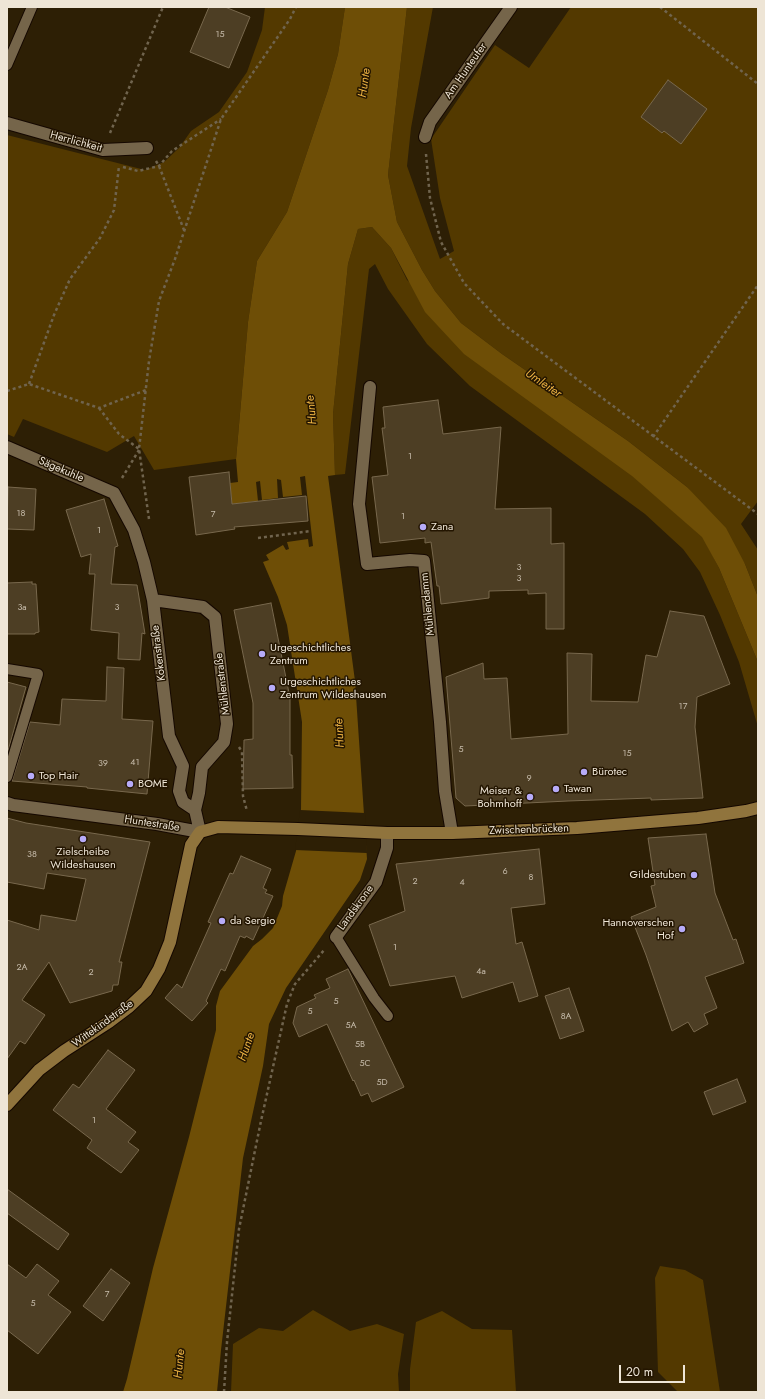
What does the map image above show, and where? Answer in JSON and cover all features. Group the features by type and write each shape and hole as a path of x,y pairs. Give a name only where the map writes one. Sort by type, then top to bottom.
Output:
{"street":[{"name":"Am Hunteufer","path":"425,137 430,122 511,7"},
{"name":"Herrlichkeit","path":"7,122 103,150 147,148"},
{"name":"Mühlendamm","path":"370,387 359,504 367,564 410,560 424,561 440,722 445,791 452,833"},
{"name":"Sägekuhle","path":"7,447 114,493"},
{"name":"Kokenstraße","path":"114,493 134,530 144,562 153,600 169,736 183,766 180,791 183,802 195,810"},
{"name":"Mühlenstraße","path":"153,600 202,608 215,617 228,724 224,742 202,768 200,793 195,810 200,832"},
{"name":"Huntestraße","path":"7,803 157,824 200,832 218,827 298,829"},
{"name":"Zwischenbrücken","path":"298,829 387,833 452,833 577,828 698,818 758,808"},
{"name":"Wittekindstraße","path":"7,1105 39,1070 64,1051 109,1022 129,1007 146,991 159,969 170,942 191,845 200,832"},
{"name":"Landskrone","path":"336,937 376,882 387,848 387,833"}],"lane":[{"path":"7,65 32,7"},
{"path":"7,669 38,674 7,777"},
{"path":"336,937 374,998 388,1016"}],"path":[{"path":"103,150 163,7"},
{"path":"150,526 139,449 158,301 175,259 221,119 290,19 296,7"},
{"path":"660,7 758,84"},
{"path":"425,137 430,198 441,242 464,283 503,324 758,514"},
{"path":"29,384 54,315 70,279 100,238 114,210 118,166"},
{"path":"159,166 184,231"},
{"path":"653,437 758,285"},
{"path":"7,391 29,384 99,408 119,434 139,449"},
{"path":"99,408 146,390"},
{"path":"114,493 139,449"},
{"path":"258,538 311,531"},
{"path":"228,724 242,752 243,796 247,812"},
{"path":"224,1392 227,1342 239,1229 287,1004 295,984 336,937"}],"shaded area":[{"path":"265,7 345,7 338,54 328,90 287,212 257,261 248,322 236,459 154,470 134,436 107,452 23,419 14,437 7,434 7,135 145,170 164,162 179,148 191,131 219,112 247,72 262,30"},
{"path":"407,7 433,7 411,128 407,166 440,259 454,251 440,198 431,139 495,45 529,68 571,7 758,7 758,501 741,524 758,550 758,597 745,564 687,487 628,441 502,354 461,323 435,291 422,270 397,222 388,175"},
{"path":"372,227 391,248 407,280 703,537 719,568 758,662 758,727 739,662 720,615 700,572 683,549 645,514 470,386 427,344 388,289 375,264 369,269 345,474 335,475 333,414 348,264 358,229"},
{"path":"660,1266 685,1270 703,1280 720,1392 678,1392 658,1372 655,1278"},
{"path":"313,1310 350,1331 377,1324 404,1334 398,1374 399,1392 231,1392 233,1344 259,1328 283,1331"},
{"path":"442,1311 472,1329 512,1330 516,1392 410,1392 410,1369 416,1322"}],"water":[{"path":"345,7 407,7 388,175 397,222 422,270 435,291 461,323 502,354 628,441 687,487 726,528 745,564 758,597 758,662 719,568 702,537 632,476 464,354 425,312 391,248 372,227 358,229 348,264 333,414 335,475 328,476 355,681 367,859 360,880 286,988 269,1024 263,1066 243,1158 217,1392 123,1392 153,1268 189,1137 216,1030 216,1006 220,991 253,946 273,928 282,906 283,896 296,851 301,809 302,722 287,625 278,597 263,562 269,560 266,555 283,545 286,550 289,549 287,542 308,539 309,547 313,546 305,476 300,477 302,495 283,497 281,480 277,479 278,498 262,500 260,481 256,482 258,501 232,504 230,483 238,482 236,459 248,322 257,261 287,212 328,90 338,54"}],"pier":[{"path":"300,810 365,813 367,853 295,850"}],"building":[{"path":"209,7 225,7 250,17 229,68 190,52"},
{"path":"668,80 707,109 681,144 664,131 662,133 641,117"},
{"path":"438,400 443,434 501,427 495,509 551,508 551,544 564,543 564,629 546,629 546,593 528,594 528,590 489,591 489,598 441,604 431,542 425,543 425,538 380,543 372,477 388,475 382,428 385,428 383,407"},
{"path":"229,472 232,504 306,496 308,521 234,527 235,529 196,535 189,477"},
{"path":"8,487 36,489 34,530 7,529"},
{"path":"104,499 118,546 115,547 111,584 137,585 145,634 142,633 140,660 118,659 119,633 91,630 95,574 89,574 91,554 81,557 66,510"},
{"path":"32,582 32,584 36,584 39,632 35,634 7,634 7,583"},
{"name":"Urgeschichtliches Zentrum","path":"271,603 290,698 290,755 292,755 293,788 243,789 244,740 253,739 253,703 234,610"},
{"path":"670,611 704,616 730,684 697,697 695,727 703,798 651,800 651,798 465,806 456,798 446,677 483,663 484,679 507,678 511,739 568,734 567,653 592,654 591,701 638,702 646,655 657,657"},
{"path":"107,667 124,668 122,719 153,721 147,794 87,787 12,781 30,722 60,725 62,699 106,701"},
{"path":"7,682 26,687 7,754"},
{"path":"7,818 26,823 150,842 119,962 122,962 118,985 113,985 112,991 70,1003 49,962 22,1000 45,1015 25,1044 20,1041 7,1059 7,920 39,930 41,915 76,921 86,879 47,873 44,889 7,882"},
{"name":"Hannoverschen Hof","path":"706,834 715,893 733,940 736,939 744,963 705,977 717,1008 704,1014 708,1024 694,1032 688,1022 672,1031 646,955 631,917 656,907 651,886 655,885 648,838"},
{"path":"539,849 545,904 511,908 516,944 522,942 538,996 519,1002 513,982 462,998 455,976 390,986 369,925 405,911 396,864"},
{"path":"241,856 271,869 263,888 267,890 265,893 273,896 253,940 246,936 245,938 240,936 225,971 221,969 206,1001 208,1003 192,1021 165,998 177,984 182,988 211,923 208,922 230,873 233,874"},
{"path":"348,969 404,1087 372,1102 368,1093 361,1096 327,1024 299,1037 293,1023 297,1007 316,998 314,995 330,988 326,979"},
{"path":"569,988 584,1031 560,1039 545,996"},
{"path":"108,1050 135,1070 106,1109 136,1132 128,1142 139,1150 121,1173 87,1148 92,1140 53,1110 73,1084 79,1088"},
{"path":"737,1079 746,1102 713,1115 704,1092"},
{"path":"7,1189 69,1234 58,1250 7,1213"},
{"path":"7,1264 26,1278 37,1264 59,1281 48,1295 71,1312 38,1354 7,1330"},
{"path":"111,1269 130,1283 103,1321 83,1306"}],"place":[{"name":"Zana","path":"423,527"},
{"name":"Urgeschichtliches Zentrum","path":"262,654"},
{"name":"Urgeschichtliches Zentrum Wildeshausen","path":"272,688"},
{"name":"Bürotec","path":"584,772"},
{"name":"Top Hair","path":"31,776"},
{"name":"BOME","path":"130,784"},
{"name":"Tawan","path":"556,789"},
{"name":"Meiser & Bohmhoff","path":"530,797"},
{"name":"Zielscheibe Wildeshausen","path":"83,839"},
{"name":"Gildestuben","path":"694,875"},
{"name":"da Sergio","path":"222,921"},
{"name":"Hannoverschen Hof","path":"682,929"}],"water label":[{"name":"Hunte","path":"365,83"},
{"name":"Umleiter","path":"543,384"},
{"name":"Hunte","path":"312,410"},
{"name":"Hunte","path":"340,733"},
{"name":"Hunte","path":"247,1047"},
{"name":"Hunte","path":"180,1364"}]}
